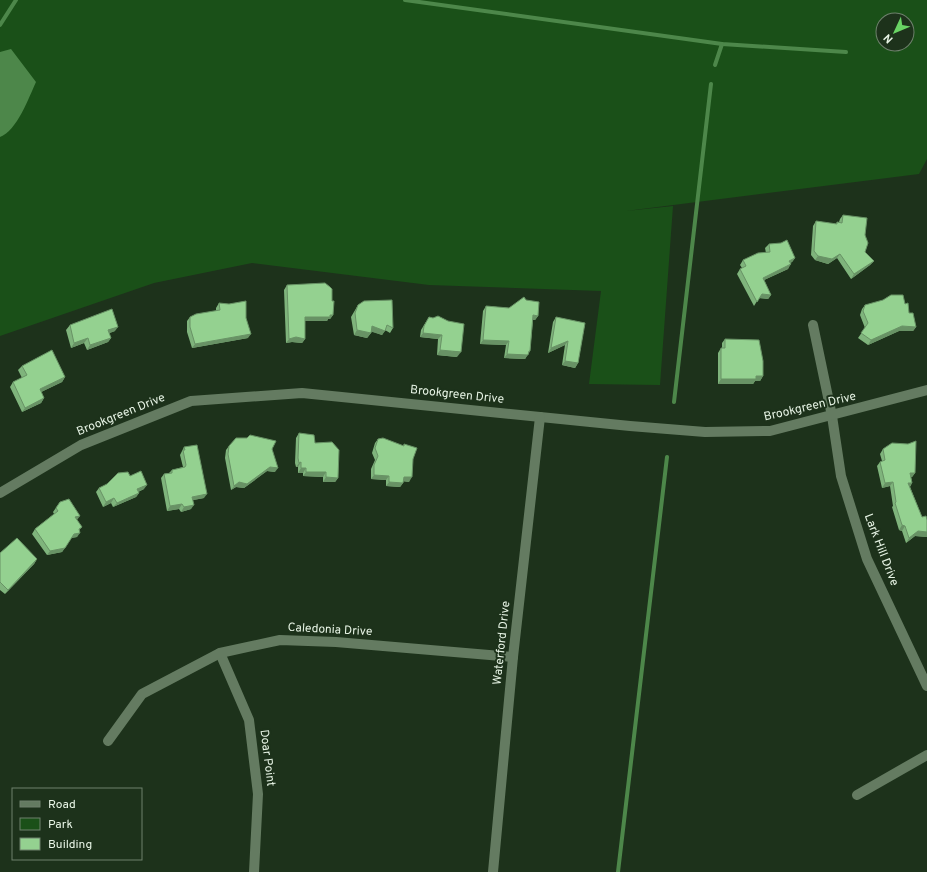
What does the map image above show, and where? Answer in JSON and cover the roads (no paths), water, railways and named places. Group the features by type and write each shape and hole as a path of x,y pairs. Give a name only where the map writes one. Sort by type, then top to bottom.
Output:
{"street":[{"name":"Lark Hill Drive","path":"813,325 832,416 841,476 867,559 927,686"},
{"name":"Brookgreen Drive","path":"0,492 81,445 191,401 302,393 704,432 770,431 927,390"},
{"name":"Waterford Drive","path":"493,872 514,657 540,417"},
{"name":"Caledonia Drive","path":"108,741 142,694 220,653 280,640 336,642 514,657"},
{"name":"Doar Point","path":"220,653 248,720 258,794 254,872"},
{"path":"857,795 927,754"}],"waterway":[{"path":"0,25 16,0"},
{"path":"405,0 722,44 846,52"},
{"path":"715,65 722,44"},
{"path":"674,402 711,84"},
{"path":"618,872 667,457"}]}
